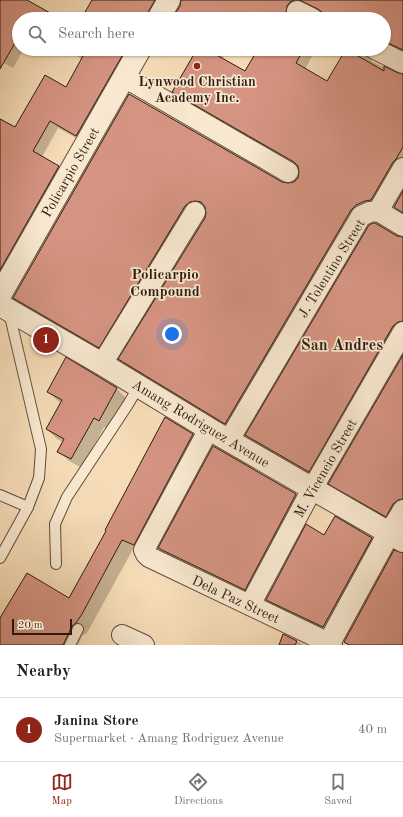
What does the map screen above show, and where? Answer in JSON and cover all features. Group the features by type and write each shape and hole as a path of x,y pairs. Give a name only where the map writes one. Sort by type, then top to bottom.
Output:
{"street":[{"path":"162,12 169,0"},
{"name":"Policarpio Street","path":"3,303 136,56"},
{"path":"389,56 403,63"},
{"path":"124,77 288,172"},
{"name":"J. Tolentino Street","path":"229,440 361,216 370,212 378,212 403,168"},
{"path":"102,364 195,212"},
{"path":"378,212 403,226"},
{"name":"Amang Rodriguez Avenue","path":"3,303 209,429 396,537"},
{"name":"M. Vicencio Street","path":"250,605 312,489 403,332"},
{"name":"Dela Paz Street","path":"209,429 144,550 146,554 149,557 330,644"},
{"path":"330,644 396,537 403,510"},
{"path":"122,635 144,645"}],"lane":[{"path":"0,558 28,507 39,478 41,449 3,303"},
{"path":"56,564 55,524 67,497 139,386"},
{"path":"0,495 28,507"},
{"path":"70,645 78,629"}],"building":[{"path":"0,0 27,0 48,12 12,12 12,48 0,69"},
{"path":"92,0 155,0 148,12 85,12"},
{"path":"181,0 295,0 290,2 287,6 286,12 176,12 180,6"},
{"path":"299,0 403,0 403,50 391,44 391,12 322,12"},
{"path":"83,56 122,56 76,136 50,121 33,151 59,166 0,270 0,119 15,127 45,75 66,87"},
{"path":"193,56 218,56 245,71 254,56 300,56 296,63 327,81 342,56 358,56 384,71 384,66 403,74 403,147 371,200 356,205 351,210 225,424 118,359 205,218 205,207 201,202 190,202 185,206 99,348 13,298 129,94 282,182 294,182 298,178 298,166 294,162 172,92"},
{"path":"403,191 403,213 394,207"},
{"path":"373,223 397,236 403,237 403,321 398,322 393,326 309,472 245,435 369,225"},
{"path":"403,355 403,499 398,500 393,504 386,517 328,484"},
{"path":"66,357 117,388 99,421 94,418 71,459 57,452 64,439 46,429 62,400 47,392"},
{"path":"165,417 193,434 134,545 122,540 82,614 72,626 63,645 0,645 0,618 27,573 69,598 106,531 105,530"},
{"path":"213,446 296,494 245,590 158,548"},
{"path":"335,516 372,538 323,627 266,600 306,524 324,535"},
{"path":"394,550 403,553 403,645 349,645 344,642"},
{"path":"283,634 297,641 295,645 279,645"}],"place":[{"name":"Lynwood Christian Academy Inc.","path":"197,66"},
{"name":"Janina Store","path":"46,340"}],"district":[{"name":"Policarpio Compound","path":"165,282"},
{"name":"San Andres","path":"342,344"}]}
